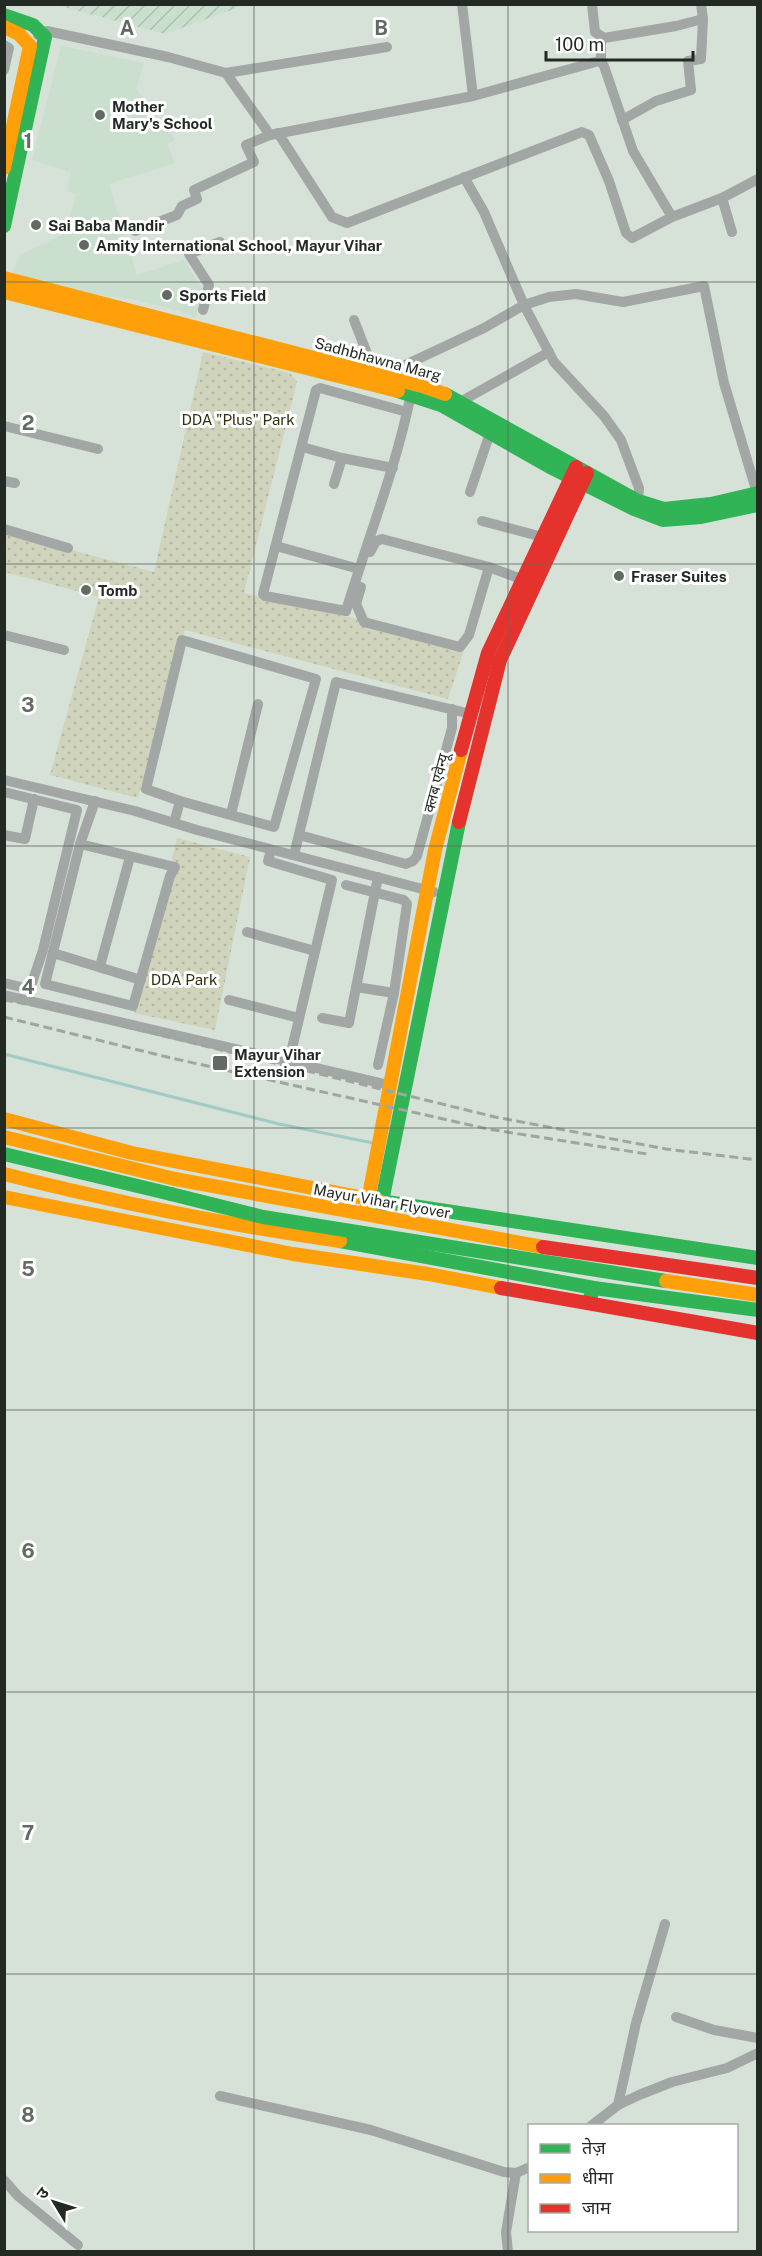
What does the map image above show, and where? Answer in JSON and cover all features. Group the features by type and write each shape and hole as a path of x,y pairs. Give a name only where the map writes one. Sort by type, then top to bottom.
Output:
{"main road":[{"path":"4,15 38,29 45,37 4,226"},
{"path":"4,27 15,30 30,46 4,168"},
{"name":"Sadhbhawna Marg","path":"4,278 431,389 460,402 634,510 663,520 702,516 758,505"},
{"name":"Sadhbhawna Marg","path":"4,292 411,394 441,405 490,433 579,475 638,501 664,509 711,504 757,493"},
{"name":"क्लब एवेन्यू","path":"375,1200 376,1157 435,850 488,653 521,579 579,475"},
{"name":"क्लब एवेन्यू","path":"375,1200 390,1159 443,894 485,711 500,660 579,475"},
{"path":"4,1119 132,1153 375,1200 758,1258"},
{"name":"Mayur Vihar Flyover","path":"4,1137 175,1179 358,1214 539,1246 758,1278"},
{"path":"4,1154 263,1217 758,1295"},
{"path":"4,1174 67,1190 252,1229 367,1245 594,1288 758,1310"},
{"path":"252,1229 270,1217 276,1203 272,1189 260,1178"},
{"path":"4,1197 292,1254 428,1274 758,1333"},
{"path":"367,1245 375,1200"},
{"path":"588,1303 594,1288"}],"street":[{"path":"462,4 473,96"},
{"path":"592,4 595,32 600,37 601,62 633,151 672,217"},
{"path":"622,120 656,101 691,90 688,61 702,59 701,4"},
{"path":"600,37 676,26 703,19"},
{"path":"27,41 38,29 168,57 226,73 387,47"},
{"path":"4,45 9,48 9,52 4,70"},
{"path":"135,231 177,216 182,206 197,200 194,190 254,162 246,145 274,134 473,96 601,62"},
{"path":"226,73 274,134 332,217 347,223 585,132 589,135 609,181 629,237 635,238 672,217 722,198 758,179"},
{"path":"464,177 484,212 524,305 554,362 604,416 621,440 639,488 638,501"},
{"path":"722,198 732,232"},
{"path":"203,310 209,285 189,254 220,242"},
{"path":"390,378 403,366 484,328 524,305 549,297 576,294 623,302 704,286 724,383 757,493"},
{"path":"354,320 375,374"},
{"path":"460,402 549,352"},
{"path":"407,412 320,388 316,390 263,594 265,596 346,611 393,468 407,412 411,394"},
{"path":"4,426 98,449"},
{"path":"470,492 490,433"},
{"path":"302,447 393,468"},
{"path":"333,484 342,458"},
{"path":"482,521 543,537"},
{"path":"4,529 68,548"},
{"path":"489,567 469,635 460,647 370,625 364,622 357,610 356,604 372,546 376,541 382,539 489,567 521,579"},
{"path":"276,546 359,569"},
{"path":"4,635 64,650"},
{"path":"182,640 316,679 274,827 180,801 146,789 182,640"},
{"path":"294,855 336,682 471,714"},
{"path":"231,814 258,704"},
{"path":"299,835 406,864 413,861 417,856 452,728 452,709"},
{"path":"4,780 72,795 271,850 443,894"},
{"path":"4,792 77,810 44,950 30,989 4,983"},
{"path":"69,808 72,795"},
{"path":"4,835 25,839 34,799"},
{"path":"80,844 175,867 170,876 133,1006 45,984 80,844 95,801"},
{"path":"174,823 180,801"},
{"path":"271,850 268,861 332,880 289,1061"},
{"path":"100,966 130,857"},
{"path":"322,1018 349,1023 378,877"},
{"path":"346,885 404,900 407,904 394,993 378,1065"},
{"path":"247,932 315,951"},
{"path":"53,953 141,980"},
{"path":"356,987 394,993"},
{"path":"4,995 107,1021 389,1085"},
{"path":"229,1000 300,1018"},
{"path":"618,2105 636,2023 666,1924"},
{"path":"676,2018 714,2030 758,2038"},
{"path":"594,2124 618,2105 672,2082 727,2068 758,2053"},
{"path":"220,2096 371,2130 504,2172 516,2173 528,2169"},
{"path":"508,2252 506,2232 516,2173"},
{"path":"4,2180 18,2196 78,2245"}],"shaded area":[{"path":"56,5 245,5 165,34"},
{"path":"61,46 144,63 136,89 175,140 167,144 175,163 109,184 137,275 184,260 203,290 195,319 190,314 132,299 49,289 10,279 20,255 62,235 68,224 76,194 67,191 71,172 32,160"}],"green space":[{"name":"DDA \"Plus\" Park","path":"203,352 290,373 297,382 244,593 466,644 448,699 185,630 138,798 50,775 99,597 5,572 4,532 154,572"},
{"name":"DDA Park","path":"177,838 250,857 215,1030 134,1013"}],"waterway":[{"path":"4,1054 279,1124 373,1143"}],"railway":[{"path":"4,1000 54,1009 495,1117 666,1149 758,1160"},
{"path":"4,1017 167,1057 488,1129 647,1154"}],"traffic: fast":[{"path":"4,15 33,25 45,37 4,226"},
{"path":"398,391 441,405 550,467 634,509 663,520 701,517 758,505"},
{"path":"445,394 638,501 664,509 711,504 758,493"},
{"path":"380,1211 459,822"},
{"path":"4,1154 171,1194"},
{"path":"171,1194 263,1217 666,1281"},
{"path":"380,1201 758,1258"},
{"path":"340,1241 594,1288 758,1310"},
{"path":"588,1303 594,1288"}],"traffic: slow":[{"path":"4,27 19,34 30,46 4,168"},
{"path":"4,278 422,386 445,394"},
{"path":"4,292 398,391"},
{"path":"366,1211 435,850 461,750"},
{"path":"4,1119 132,1153 380,1201"},
{"path":"4,1137 175,1179"},
{"path":"4,1174 171,1212 340,1241"},
{"path":"175,1179 543,1247"},
{"path":"4,1197 293,1254 428,1274 501,1288"},
{"path":"666,1281 758,1295"}],"traffic: jam":[{"path":"461,750 488,653 576,467"},
{"path":"459,822 500,660 587,473"},
{"path":"543,1247 758,1278"},
{"path":"501,1288 758,1333"}],"place":[{"name":"Mother Mary's School","path":"100,115"},
{"name":"Sai Baba Mandir","path":"36,225"},
{"name":"Amity International School, Mayur Vihar","path":"84,245"},
{"name":"Sports Field","path":"167,295"},
{"name":"Fraser Suites","path":"619,576"},
{"name":"Tomb","path":"86,590"},
{"name":"Mayur Vihar Extension","path":"220,1063"}]}
